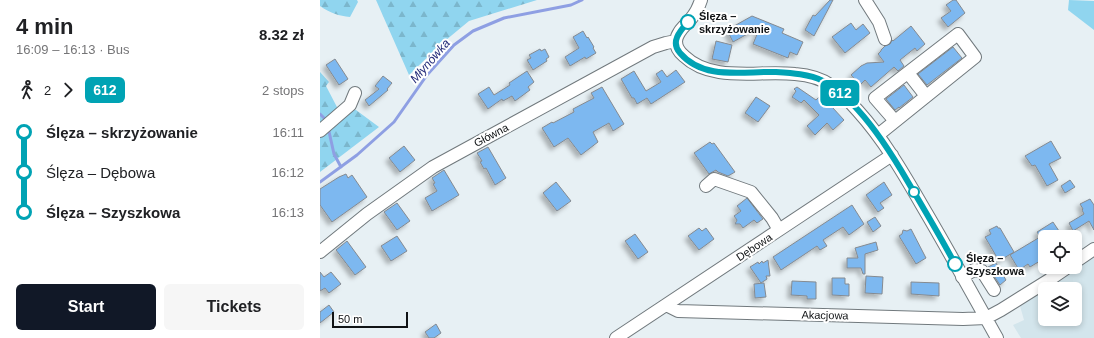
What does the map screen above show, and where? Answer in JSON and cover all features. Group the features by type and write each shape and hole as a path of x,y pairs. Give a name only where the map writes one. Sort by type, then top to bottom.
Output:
{"street":[{"path":"701,0 693,16 679,32 676,41 679,52 688,60 701,67 716,72 775,72 795,74 821,80 832,86 849,100 870,124 892,155 997,338"},
{"path":"865,0 879,22 884,39"},
{"path":"878,135 975,57 958,34 875,98 895,121"},
{"name":"Główna","path":"320,252 367,214 433,166 653,47 676,41"},
{"path":"908,73 926,96"},
{"path":"321,130 350,105 355,93"},
{"name":"Dębowa","path":"616,338 892,155"},
{"path":"706,186 714,179 751,192 772,218 779,230"},
{"path":"1082,257 1094,249"},
{"path":"962,277 974,270 982,271 994,290"},
{"path":"986,318 1058,274"},
{"name":"Akacjowa","path":"666,305 678,311 963,319 986,318"}],"shaded area":[{"path":"1094,256 1094,338 1021,338 1013,325 1024,320 1020,306 1038,294 1038,326 1082,326 1082,282 1055,282 1067,274 1082,274 1082,264"}],"green space":[{"path":"320,0 357,0 358,2 350,17 327,11 320,6"},
{"path":"376,0 537,0 469,21 440,45 409,75"},
{"path":"1069,0 1094,1 1094,30 1068,10"},
{"path":"320,72 329,82 326,86 338,109 356,110 379,127 320,172"}],"building":[{"path":"830,0 833,0 814,36 805,30 813,15 815,16"},
{"path":"953,0 956,0 965,13 948,27 941,18 951,11 946,5"},
{"path":"752,16 784,29 782,33 803,42 797,55 790,52 788,58 753,44 760,27 733,42 727,30"},
{"path":"851,23 856,30 863,24 870,33 845,53 832,37"},
{"path":"911,26 925,44 917,51 915,48 900,60 904,66 898,71 894,67 871,87 865,80 860,85 851,75 867,63 884,62 878,54 881,50"},
{"path":"583,31 594,47 593,48 596,53 586,59 585,57 570,66 565,57 579,48 573,37"},
{"path":"716,41 732,45 728,62 712,59"},
{"path":"953,47 962,58 927,85 918,74"},
{"path":"540,49 541,51 545,49 549,57 546,59 547,61 533,70 527,60 531,58 529,55"},
{"path":"335,59 348,79 339,85 326,65"},
{"path":"662,70 667,77 676,70 685,82 651,104 647,98 637,104 621,79 634,71 646,91 661,82 656,74"},
{"path":"527,71 534,82 528,87 530,90 515,101 512,96 503,101 502,99 488,109 478,94 489,87 494,95 510,85 509,83"},
{"path":"383,76 392,83 387,89 388,90 369,106 365,100 379,89 375,86"},
{"path":"904,85 913,97 895,110 886,99"},
{"path":"602,87 624,124 613,131 609,123 593,132 598,142 581,155 568,138 554,147 542,128 574,112 573,109 594,98 591,93"},
{"path":"797,87 816,100 821,95 844,120 833,130 827,123 815,135 807,126 819,115 804,100 801,103 792,97 796,91 794,89"},
{"path":"756,97 770,106 758,122 745,113"},
{"path":"1051,141 1061,158 1049,164 1058,180 1047,186 1035,165 1032,166 1025,156"},
{"path":"710,142 712,144 714,143 735,172 728,176 716,170 709,174 694,153"},
{"path":"404,146 415,160 400,172 389,158"},
{"path":"488,147 506,178 495,185 486,168 484,169 480,162 482,161 477,153"},
{"path":"444,170 459,195 432,211 425,198 437,191 433,184 435,183 432,178"},
{"path":"346,174 348,178 352,175 367,197 332,222 320,205 320,189"},
{"path":"1070,180 1075,187 1065,193 1061,186"},
{"path":"556,182 571,201 557,211 543,193"},
{"path":"884,182 892,195 880,203 884,208 878,212 866,195"},
{"path":"747,198 763,219 757,223 754,220 743,228 740,224 735,224 737,220 734,216 741,211 737,206"},
{"path":"1090,199 1094,205 1094,230 1089,221 1072,230 1069,223 1084,214 1080,204"},
{"path":"397,203 410,221 397,230 384,212"},
{"path":"852,205 864,224 849,235 843,227 823,240 827,246 820,250 817,246 781,270 773,257"},
{"path":"875,217 881,226 873,232 867,222"},
{"path":"1053,222 1058,230 1040,230"},
{"path":"997,226 1000,228 1014,252 999,261 985,237 991,234 989,230"},
{"path":"699,228 702,231 706,228 714,239 699,250 688,236"},
{"path":"911,229 926,258 916,264 899,236 902,234 903,230 907,231"},
{"path":"635,234 648,252 638,259 625,241"},
{"path":"397,236 407,251 391,261 381,246"},
{"path":"1038,238 1038,262 1030,267 1028,264 1019,270 1010,255"},
{"path":"347,241 366,267 355,275 336,250"},
{"path":"876,242 878,250 865,254 865,274 863,274 861,268 847,268 847,258 858,258 855,248"},
{"path":"768,260 770,276 766,276 767,279 761,283 750,267 758,262 759,264 762,261 763,263"},
{"path":"996,263 1006,280 1000,285 988,267"},
{"path":"320,272 324,277 331,272 341,284 329,293 325,288 320,291"},
{"path":"866,276 883,277 882,294 865,293"},
{"path":"832,278 845,278 845,284 849,284 849,296 832,295"},
{"path":"792,281 816,282 816,299 807,299 807,296 791,295"},
{"path":"911,282 939,283 939,296 911,294"},
{"path":"764,283 766,297 755,298 754,284"},
{"path":"329,305 334,312 320,323 320,312"},
{"path":"436,324 441,333 434,338 429,338 425,332"}],"waterway":[{"name":"Młynówka","path":"320,182 357,155 394,122 427,75 454,45 473,31 504,18 571,5 582,0"},
{"path":"320,114 326,122"},
{"path":"328,127 334,154 341,167"}],"bus line":[{"name":"612","path":"688,22 679,32 676,44 679,52 695,65 716,72 775,72 806,76 826,82 849,100 885,144 955,264"}],"place":[{"name":"Ślęza – skrzyżowanie","path":"688,22"},
{"name":"Ślęza – Szyszkowa","path":"955,264"}]}
